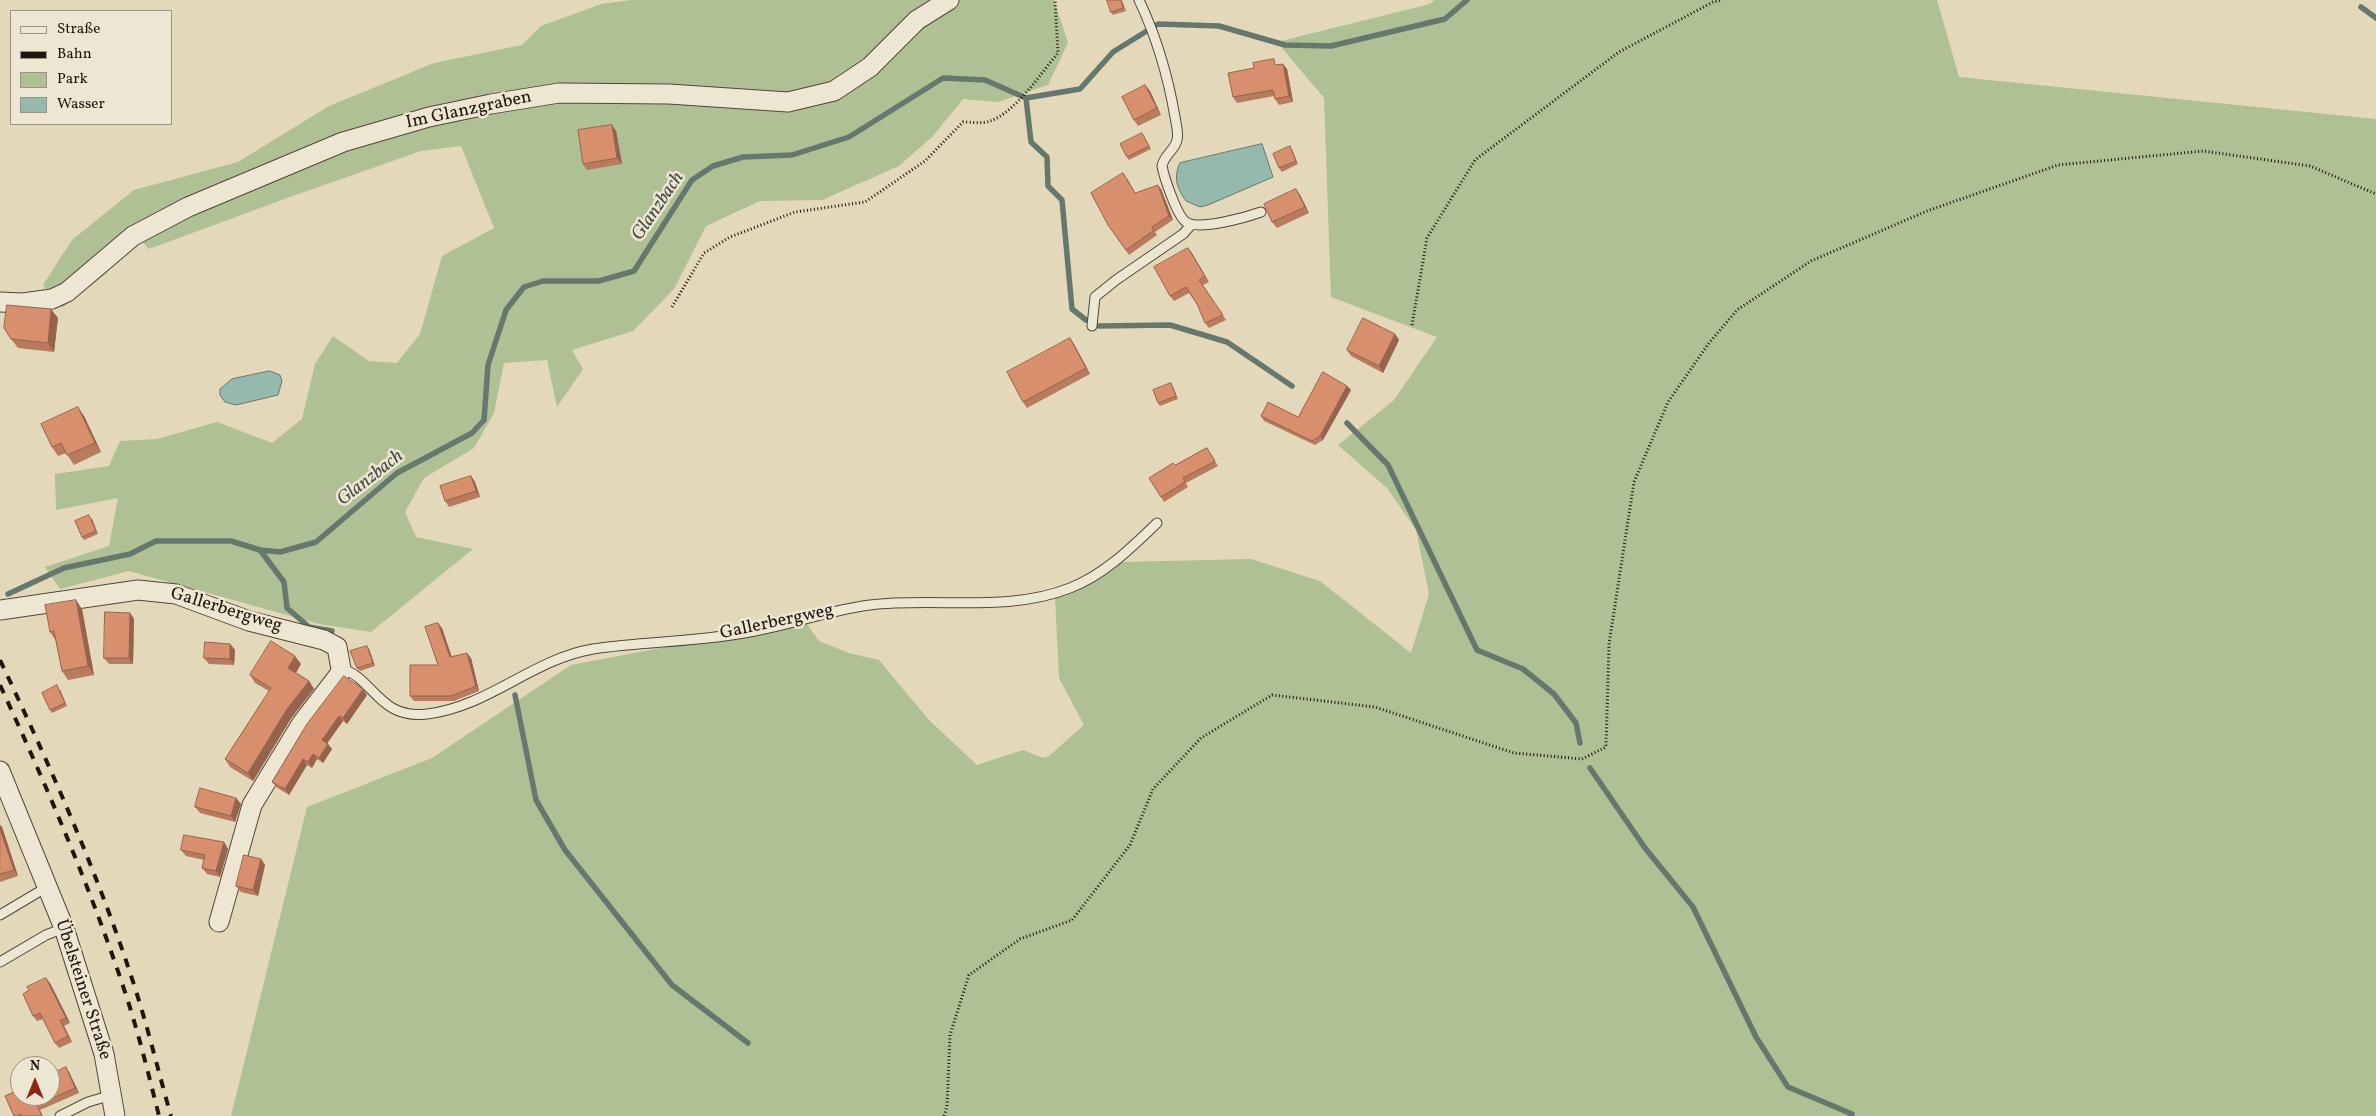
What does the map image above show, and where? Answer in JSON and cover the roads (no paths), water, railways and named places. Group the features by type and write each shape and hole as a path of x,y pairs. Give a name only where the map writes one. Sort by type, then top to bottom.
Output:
{"street":[{"name":"Im Glanzgraben","path":"0,302 23,303 52,299 68,292 133,236 188,207 343,142 429,117 491,104 559,93 668,94 788,102 834,91 870,67 917,20 949,0"},
{"name":"Gallerbergweg","path":"0,610 138,590 176,594 249,621 332,643 337,647 341,669"},
{"path":"219,922 252,805 302,723 336,680 341,669"},
{"name":"Übelsteiner Straße","path":"0,771 64,928 104,1054 115,1116"}],"lane":[{"path":"1139,0 1154,34 1170,91 1178,136 1174,148 1163,160 1162,166 1182,218 1191,225 1226,222 1262,212"},
{"path":"1092,326 1094,298 1116,280 1183,234 1191,225"},
{"name":"Gallerbergweg","path":"341,669 355,674 385,704 405,712 427,714 484,697 554,660 592,650 754,631 826,613 868,605 914,601 957,603 1021,600 1050,594 1071,588 1090,577 1127,551 1157,523"},
{"path":"0,916 47,887"},
{"path":"0,962 46,935 64,928"},
{"path":"60,1116 88,1102 112,1095"}],"water":[{"path":"1262,144 1273,177 1200,207 1186,201 1180,192 1176,178 1180,163"},
{"path":"270,371 280,375 282,381 278,395 236,405 225,402 220,395 220,389 232,379"}],"waterway":[{"name":"Glanzbach","path":"8,594 64,568 130,554 156,541 231,541 260,550 280,552 316,542 397,473 472,433 484,420 488,365 506,310 524,287 543,281 599,281 634,271 692,180 713,166 743,157 792,155 849,137 943,78 985,80 1026,98 1080,89 1113,52 1158,24 1219,26 1285,45 1331,46 1445,19 1467,0"},
{"path":"2361,7 2376,18"},
{"path":"1026,98 1031,142 1047,157 1048,186 1062,200 1072,309 1086,320"},
{"path":"1099,326 1170,325 1227,342 1292,386"},
{"path":"1347,423 1388,465 1477,650 1523,669 1554,694 1576,723 1580,743"},
{"path":"260,550 284,582 287,608 309,627 332,631"},
{"path":"515,695 536,800 565,850 672,985 748,1043"},
{"path":"1590,768 1645,848 1693,907 1756,1037 1788,1087 1852,1114"}],"railway":[{"path":"0,660 56,782 107,907 141,1006 171,1116"},
{"path":"0,685 35,762 98,916 131,1010 159,1116"}]}
